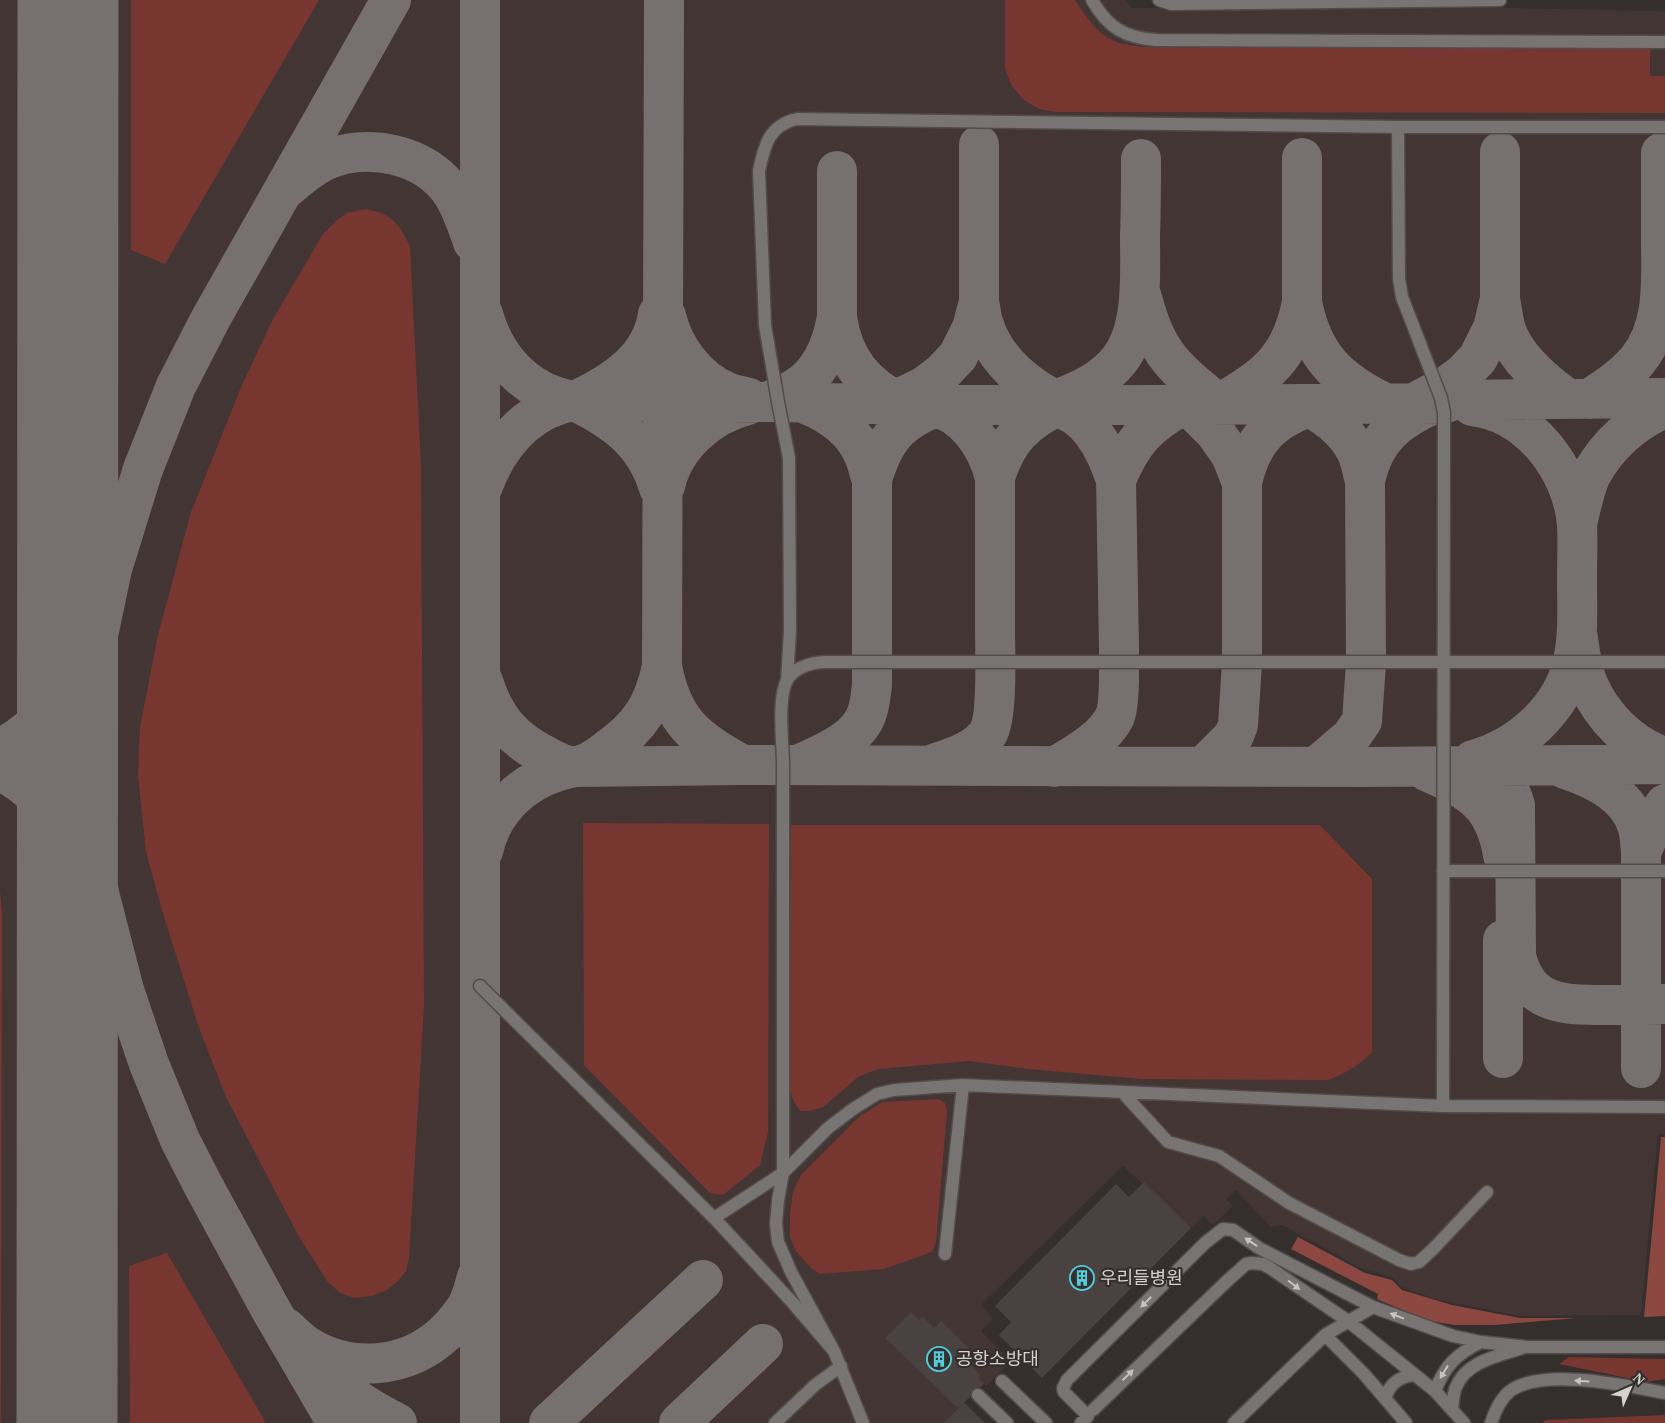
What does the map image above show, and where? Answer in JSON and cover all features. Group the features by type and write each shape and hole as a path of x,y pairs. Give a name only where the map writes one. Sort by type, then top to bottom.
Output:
{"street":[{"path":"1092,0 1098,11 1120,32 1134,38 1146,40 1665,42"},
{"path":"1159,0 1171,4 1500,0"},
{"path":"863,1423 834,1351 778,1242 776,1224 783,1173 782,706 787,681 790,630 789,458 765,325 759,171 768,140 782,124 797,119 1398,127 1665,127"},
{"path":"1398,127 1399,279 1402,297 1441,398 1444,413 1443,1106"},
{"path":"787,681 805,665 824,662 1665,662"},
{"path":"1444,871 1665,871"},
{"path":"480,986 714,1218 792,1302 834,1351"},
{"path":"946,1254 963,1085"},
{"path":"714,1218 783,1173 828,1128 853,1109 877,1094 894,1090 963,1085 1443,1106 1665,1107"},
{"path":"1122,1092 1168,1142 1219,1156 1289,1203 1398,1260 1411,1264 1419,1262 1434,1248 1487,1192"},
{"path":"1464,1423 1435,1391 1348,1321 1263,1264 1246,1264 1088,1416 1064,1392 1064,1384 1205,1243 1223,1229 1233,1230 1259,1248 1373,1307 1453,1336 1481,1342 1527,1347 1665,1348"},
{"path":"1234,1423 1325,1335 1373,1307"},
{"path":"1325,1335 1364,1374 1406,1423"},
{"path":"1435,1391 1441,1376 1450,1362 1462,1352 1481,1342"},
{"path":"1452,1410 1456,1386 1472,1367 1485,1360 1527,1347"},
{"path":"775,1423 815,1385 841,1366"},
{"path":"1385,1399 1391,1386 1398,1379 1407,1375 1415,1375"},
{"path":"1002,1380 1046,1423"},
{"path":"1491,1423 1501,1400 1511,1391 1527,1383 1548,1380 1577,1380 1612,1383 1665,1393"},
{"path":"978,1395 1007,1423"}],"shaded area":[{"path":"0,0 1126,0 1131,8 1513,8 1665,11 1665,1134 1658,1134 1641,1315 1520,1316 1438,1300 1401,1287 1392,1277 1361,1268 1282,1225 1271,1227 1236,1190 1226,1199 1233,1206 1213,1225 1203,1216 1191,1228 1123,1166 981,1305 993,1319 981,1331 1011,1361 986,1386 984,1384 964,1402 985,1423 0,1423"},
{"path":"131,0 319,0 165,264 131,250"},
{"path":"1005,0 1075,0 1092,23 1108,38 1120,43 1142,47 1650,48 1650,76 1665,76 1665,113 1057,112 1039,109 1024,100 1012,86 1005,69"},
{"path":"366,209 383,214 394,221 410,246 421,465 424,1007 409,1258 406,1271 387,1290 372,1296 354,1298 340,1293 327,1281 298,1235 226,1097 199,1028 161,907 146,852 138,776 140,727 158,635 191,512 241,387 273,319 323,234 347,213"},
{"path":"583,823 769,824 768,1132 760,1165 723,1195 710,1193 584,1065"},
{"path":"791,825 1320,825 1372,879 1372,1052 1352,1068 1329,1080 1142,1079 1028,1069 970,1061 878,1069 858,1077 823,1107 810,1111 801,1111 793,1100 789,1086"},
{"path":"0,890 2,915 1,1423 0,1423"},
{"path":"939,1099 945,1103 947,1111 936,1242 932,1252 884,1269 820,1274 811,1268 795,1250 790,1237 790,1214 793,1192 801,1175 861,1115 883,1102"},
{"path":"1661,1137 1665,1137 1665,1316 1644,1317"},
{"path":"1298,1237 1365,1273 1392,1280 1402,1290 1452,1305 1520,1318 1577,1318 1495,1325 1455,1325 1435,1322 1377,1299 1378,1294 1291,1249"},
{"path":"167,1253 266,1423 130,1423 129,1266"},
{"path":"1569,1357 1665,1359 1665,1379 1647,1382 1559,1364"},
{"path":"1665,1415 1665,1423 1542,1423 1546,1420"}],"building":[{"name":"우리들병원","path":"1144,1182 1191,1228 1042,1378 999,1335 1011,1322 995,1306 1116,1184 1129,1197"},
{"name":"공항소방대","path":"911,1312 919,1320 922,1316 934,1328 941,1321 976,1355 968,1362 980,1375 978,1378 984,1384 973,1389 970,1397 958,1408 885,1338"},
{"path":"964,1403 985,1423 943,1423"}],"taxiway":[{"path":"68,880 80,763 95,650 112,569 143,469 176,386 211,318 391,0"},
{"path":"480,0 480,1423"},
{"path":"664,0 662,666 672,701 689,727 712,747 743,765"},
{"path":"890,403 925,386 942,373 958,356 972,328 979,302 979,145"},
{"path":"287,188 314,167 340,155 358,152 394,155 411,160 427,168 440,179 459,205 473,242"},
{"path":"1418,401 1448,385 1463,374 1478,358 1493,328 1500,299 1500,152"},
{"path":"1589,399 1632,367 1646,348 1653,334 1660,304 1661,288 1661,153"},
{"path":"1220,404 1251,384 1274,364 1284,352 1297,322 1302,302 1302,158"},
{"path":"1053,401 1098,380 1113,367 1128,346 1137,316 1139,300 1141,159"},
{"path":"767,402 782,396 805,382 819,366 832,338 837,317 837,171"},
{"path":"1140,291 1147,315 1160,346 1183,374 1218,404"},
{"path":"1500,299 1506,330 1517,351 1540,377 1568,399"},
{"path":"979,302 989,339 1006,363 1027,383 1065,405"},
{"path":"1302,302 1312,337 1329,364 1353,385 1385,403"},
{"path":"483,314 498,349 521,377 542,391 572,401"},
{"path":"579,399 606,385 630,367 648,343 658,314"},
{"path":"666,316 669,328 680,350 705,379 730,393 749,398"},
{"path":"837,317 844,346 858,369 877,388 902,404"},
{"path":"482,488 496,458 515,432 540,413 555,406 583,399 606,398 675,402 1086,405 1446,403 1454,400 1665,398"},
{"path":"575,401 604,417 628,435 646,458 659,488"},
{"path":"800,764 839,744 856,731 867,713 872,685 872,480 860,448 848,430 832,417 803,403"},
{"path":"1365,481 1375,453 1381,442 1390,432 1410,416 1436,403"},
{"path":"1116,480 1129,454 1143,435 1161,419 1185,404"},
{"path":"1301,404 1309,407 1333,423 1352,443 1358,454 1365,481 1366,663 1362,721 1351,737 1316,767"},
{"path":"665,486 676,457 695,434 720,416 748,405"},
{"path":"930,405 954,415 973,432 986,454 995,478 995,682 991,725 988,733 978,744 965,752 936,763"},
{"path":"872,480 882,453 896,432 915,417 941,405"},
{"path":"1051,405 1075,415 1093,433 1106,455 1116,480 1119,648 1117,710 1111,724 1080,752 1054,767"},
{"path":"995,478 1005,453 1018,433 1037,418 1060,405"},
{"path":"1176,405 1190,408 1215,432 1231,455 1242,483 1242,663 1238,725 1234,735 1204,766"},
{"path":"1242,483 1251,455 1266,433 1286,417 1314,405"},
{"path":"1472,406 1493,411 1512,419 1544,447 1557,465 1567,484 1574,504 1577,525 1577,630 1575,651 1568,679 1560,695 1549,710 1522,736 1507,746 1473,760"},
{"path":"1577,524 1591,475 1605,454 1632,427 1665,408"},
{"path":"67,593 74,688"},
{"path":"1578,638 1581,661 1586,678 1601,708 1629,738 1665,757"},
{"path":"483,681 499,717 515,735 548,757 562,764 573,766 585,764 597,758 637,724 650,704 662,666"},
{"path":"0,749 23,734 42,717 56,696 67,671"},
{"path":"483,851 495,820 516,795 543,777 575,767 743,765 1366,767 1665,764"},
{"path":"1466,767 1483,771 1497,778 1508,790 1515,805 1516,956 1529,985 1550,999 1563,1003 1592,1005 1665,1004"},
{"path":"1565,769 1597,782 1625,804 1637,825 1641,852"},
{"path":"0,771 26,787 44,807 57,831 68,860"},
{"path":"1428,772 1469,793 1479,802 1494,824 1503,855"},
{"path":"1641,1068 1641,852 1665,804"},
{"path":"86,825 100,897 124,990 149,1064 180,1140 271,1310 337,1423"},
{"path":"1503,940 1503,1058"},
{"path":"286,1328 307,1346 324,1355 341,1360 360,1363 396,1360 430,1345 448,1330 467,1306 477,1277"},
{"path":"549,1423 703,1280"},
{"path":"679,1423 763,1344"},
{"path":"313,1364 353,1397 397,1423"}],"runway":[{"path":"67,1423 68,0"}],"place":[{"name":"우리들병원","path":"1082,1278"},
{"name":"공항소방대","path":"939,1359"}]}
